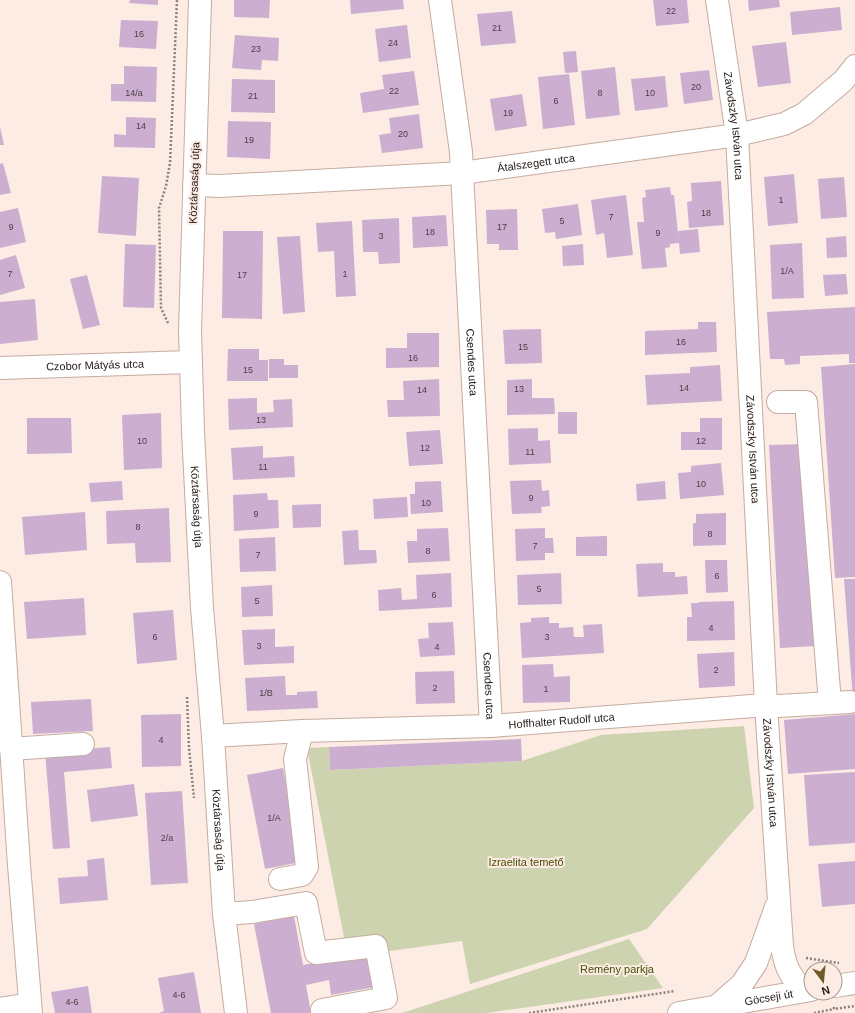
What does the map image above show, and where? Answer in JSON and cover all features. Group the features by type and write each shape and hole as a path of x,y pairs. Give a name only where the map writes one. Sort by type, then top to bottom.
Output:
{"street":[{"name":"Köztársaság útja","path":"200,0 190,362 202,601 213,736 224,914 236,1013"},
{"name":"Csendes utca","path":"440,0 461,152 491,726"},
{"name":"Závodszky István utca","path":"717,0 738,135 766,705 782,946 786,966 792,978 803,987"},
{"name":"Átalszegett utca","path":"194,185 220,186 462,173 738,135 784,124 804,114 843,81 855,66"},
{"name":"Czobor Mátyás utca","path":"0,368 190,362"},
{"name":"Hoffhalter Rudolf utca","path":"213,736 302,731 491,726 766,705 778,706 840,702 806,402 778,402"},
{"path":"0,582 30,1008 0,1009"},
{"path":"280,879 302,875 307,867 295,759 302,731"},
{"path":"11,749 83,744"},
{"name":"Závodszky István utca","path":"717,1006 742,984 756,963 778,900"},
{"path":"224,914 252,912 306,903 316,953 376,946 386,998 322,1010"},
{"path":"843,984 855,982"},
{"name":"Göcseji út","path":"679,1013 803,992"}],"path":[{"path":"529,1013 678,990"},
{"path":"814,1013 834,1009"}],"green space":[{"name":"Izraelita temető","path":"744,726 754,808 647,929 470,984 462,941 383,952 345,942 307,748 329,747 330,770 522,761 601,735"},
{"name":"Remény parkja","path":"629,939 663,988 486,1013 402,1013"}],"building":[{"path":"130,0 158,0 158,5 129,3"},
{"path":"234,0 270,0 269,18 234,17"},
{"path":"350,0 403,0 404,9 351,14"},
{"path":"653,0 687,0 689,23 656,26"},
{"path":"748,0 779,0 780,7 749,11"},
{"path":"840,7 842,30 792,35 790,12"},
{"path":"512,11 516,43 481,46 477,14"},
{"path":"121,20 158,21 156,49 119,47"},
{"path":"407,25 411,58 379,62 375,29"},
{"path":"235,35 279,38 278,61 262,60 261,70 232,68"},
{"path":"786,42 791,83 758,87 752,46"},
{"path":"576,51 578,72 565,73 563,52"},
{"path":"124,66 157,67 156,102 111,101 111,84 124,84"},
{"path":"615,67 620,115 586,119 581,71"},
{"path":"709,70 713,100 684,104 680,73"},
{"path":"414,71 419,105 363,113 360,93 384,89 382,75"},
{"path":"569,74 575,125 543,129 538,77"},
{"path":"665,76 668,107 635,111 631,79"},
{"path":"232,79 275,80 275,113 231,112"},
{"path":"522,94 527,126 495,131 490,99"},
{"path":"419,114 423,148 382,153 379,135 391,133 389,118"},
{"path":"126,117 156,118 155,148 114,147 114,134 126,135"},
{"path":"228,121 271,122 270,159 227,157"},
{"path":"0,127 4,145 0,145"},
{"path":"3,163 11,193 0,195 0,164"},
{"path":"794,174 798,223 768,226 764,177"},
{"path":"102,176 139,178 136,236 98,233"},
{"path":"844,177 847,217 821,219 818,179"},
{"path":"721,181 724,225 689,228 687,202 692,201 691,183"},
{"path":"670,187 671,195 674,195 679,243 670,244 670,247 665,248 667,267 642,269 637,222 644,222 642,198 646,197 645,190"},
{"path":"626,195 633,255 607,258 604,233 596,235 591,200"},
{"path":"578,204 582,235 556,239 555,232 545,233 542,209"},
{"path":"18,208 26,242 0,248 0,212"},
{"path":"517,209 518,250 499,250 499,244 487,244 486,210"},
{"path":"446,215 448,246 413,248 412,217"},
{"path":"399,218 400,263 379,264 378,252 363,252 362,220"},
{"path":"352,221 356,296 336,297 334,251 318,252 316,223"},
{"path":"698,229 700,252 680,254 678,231"},
{"path":"223,231 263,231 262,319 222,318"},
{"path":"300,236 305,312 283,314 277,237"},
{"path":"846,236 847,257 827,258 826,238"},
{"path":"802,243 804,298 772,299 770,245"},
{"path":"125,244 156,245 154,308 123,307"},
{"path":"583,244 584,265 563,266 562,246"},
{"path":"16,255 25,288 0,295 0,260"},
{"path":"846,274 848,294 825,296 823,275"},
{"path":"87,275 100,325 83,329 70,279"},
{"path":"35,299 38,340 0,344 0,302"},
{"path":"855,307 855,363 849,363 849,354 800,356 800,364 785,365 784,359 770,359 767,312"},
{"path":"698,322 716,322 717,352 645,355 645,331 698,329"},
{"path":"541,329 542,363 505,364 503,330"},
{"path":"407,333 439,333 439,367 386,368 386,348 407,348"},
{"path":"228,349 259,349 259,360 268,360 268,381 227,381"},
{"path":"269,359 284,359 284,365 298,365 298,378 269,378"},
{"path":"855,364 855,577 835,578 821,367"},
{"path":"720,365 722,401 647,405 645,375 690,373 690,367"},
{"path":"439,379 440,416 388,417 387,400 404,400 403,381"},
{"path":"532,379 532,398 554,398 555,414 507,415 507,380"},
{"path":"257,398 257,413 274,412 273,400 292,399 293,427 229,430 228,399"},
{"path":"558,412 577,412 577,434 558,434"},
{"path":"161,413 162,468 124,470 122,415"},
{"path":"27,418 71,418 72,453 27,454"},
{"path":"700,418 722,418 722,450 681,450 681,432 700,432"},
{"path":"538,428 538,441 550,440 551,463 509,465 508,429"},
{"path":"440,430 443,464 409,466 406,432"},
{"path":"806,444 816,646 780,648 769,445"},
{"path":"263,446 263,458 294,456 295,477 233,480 231,448"},
{"path":"721,463 724,495 680,499 678,473 691,472 691,466"},
{"path":"541,480 542,491 549,490 550,506 541,507 542,513 512,514 510,481"},
{"path":"122,481 123,500 91,502 89,483"},
{"path":"441,481 443,512 411,514 410,494 415,494 415,482"},
{"path":"665,481 666,499 637,501 636,484"},
{"path":"267,493 268,500 278,500 279,528 234,531 233,495"},
{"path":"407,497 408,517 374,519 373,499"},
{"path":"321,504 321,527 293,528 292,505"},
{"path":"169,508 171,562 136,563 135,543 107,544 106,511"},
{"path":"85,512 87,550 25,555 22,517"},
{"path":"726,513 726,545 693,546 693,523 696,523 696,514"},
{"path":"448,528 450,561 408,563 407,541 417,541 417,529"},
{"path":"545,528 545,538 553,538 554,553 545,553 545,560 516,561 515,529"},
{"path":"358,530 359,550 376,550 377,563 344,565 342,531"},
{"path":"607,536 607,556 576,556 576,537"},
{"path":"275,537 276,571 240,572 239,539"},
{"path":"705,560 727,560 728,592 706,593"},
{"path":"663,563 663,572 675,572 675,577 687,576 688,594 638,597 636,564"},
{"path":"451,573 452,607 379,611 378,590 401,588 402,600 417,599 416,575"},
{"path":"561,573 562,604 518,605 517,575"},
{"path":"844,579 855,579 855,713 854,713"},
{"path":"272,585 273,616 242,617 241,587"},
{"path":"84,598 86,635 27,639 24,602"},
{"path":"734,601 735,640 687,641 687,617 692,617 691,603"},
{"path":"173,610 177,660 137,664 133,613"},
{"path":"549,617 549,623 559,623 559,628 573,627 574,637 584,637 583,625 602,624 604,653 522,658 520,623 531,622 531,618"},
{"path":"453,622 455,655 420,657 418,639 429,638 428,623"},
{"path":"275,629 275,647 294,646 294,663 244,665 242,630"},
{"path":"734,652 735,686 699,688 697,654"},
{"path":"553,664 554,677 570,676 570,702 523,703 522,665"},
{"path":"454,671 455,703 416,704 415,672"},
{"path":"285,676 286,695 297,695 297,692 317,691 318,708 247,711 245,678"},
{"path":"91,699 93,731 33,734 31,702"},
{"path":"181,714 181,766 142,767 141,715"},
{"path":"855,714 855,769 788,774 784,720"},
{"path":"521,739 522,761 330,770 329,747"},
{"path":"110,747 112,768 64,772 70,848 53,849 45,752"},
{"path":"283,768 301,862 265,869 247,775"},
{"path":"855,772 855,843 809,846 804,775"},
{"path":"134,784 138,816 91,822 87,790"},
{"path":"182,791 188,883 151,885 145,793"},
{"path":"104,858 108,900 60,904 58,878 88,876 87,860"},
{"path":"855,861 855,904 822,907 818,864"},
{"path":"294,916 303,965 369,953 375,987 331,995 329,980 306,985 311,1013 271,1013 254,924"},
{"path":"194,972 201,1013 159,1013 164,1011 158,978"},
{"path":"88,986 92,1013 55,1013 51,992"}]}
